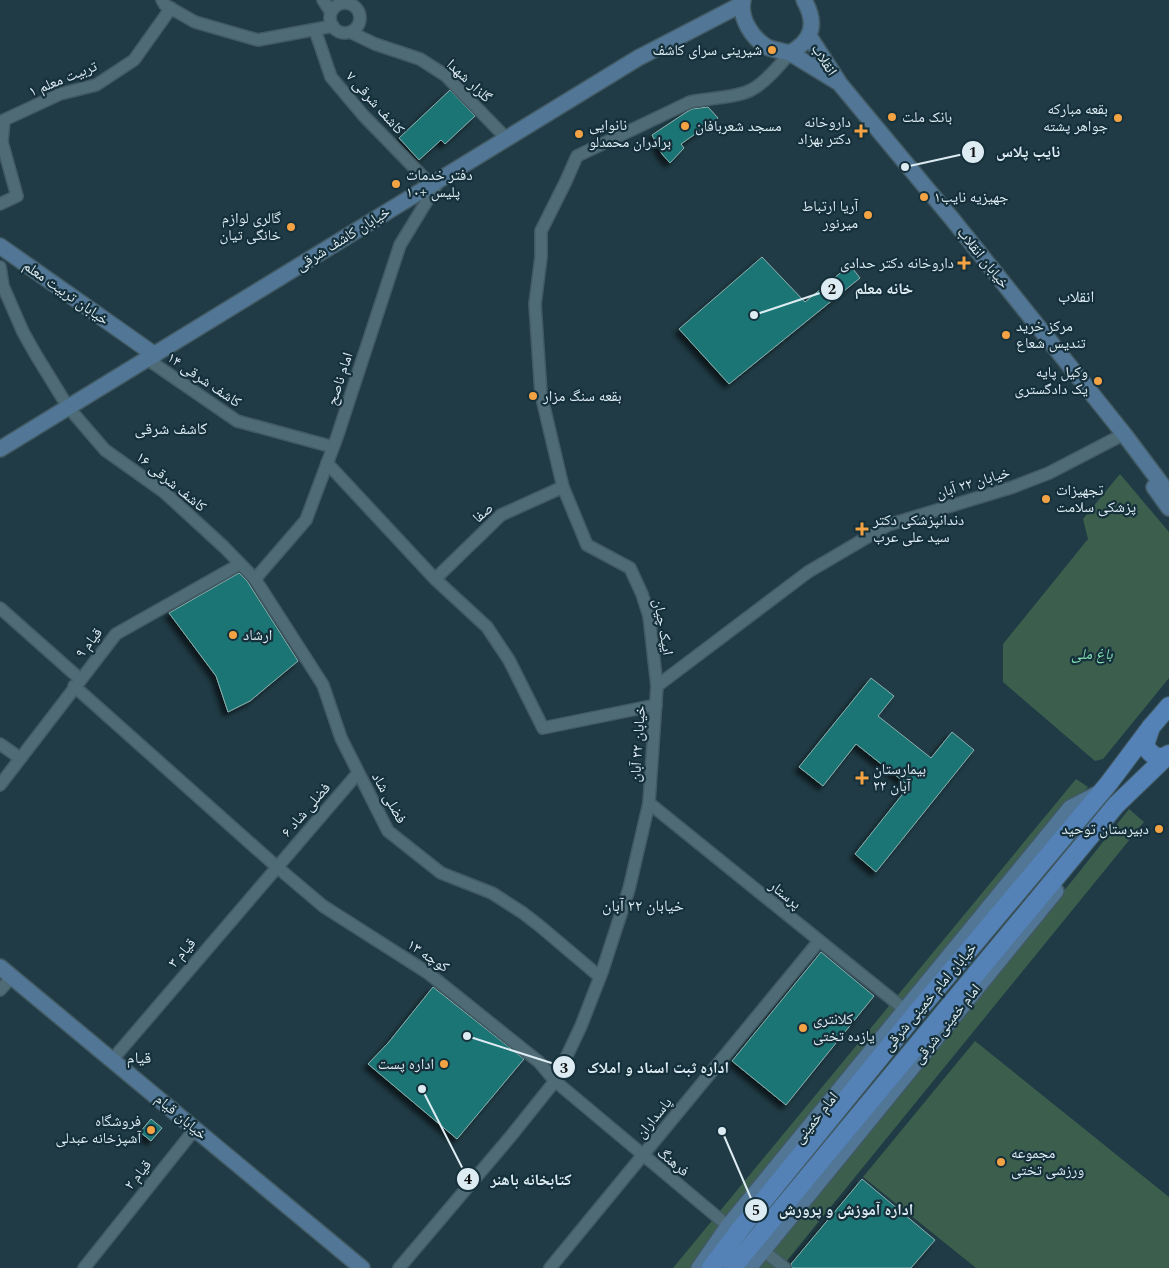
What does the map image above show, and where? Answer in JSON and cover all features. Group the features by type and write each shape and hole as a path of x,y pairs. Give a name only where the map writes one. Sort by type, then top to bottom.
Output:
{"main road":[{"path":"790,53 801,46 809,36 811,24 807,7 818,0"},
{"name":"انقلاب","path":"742,2 743,16 752,34 767,47 790,53 840,84"},
{"name":"خیابان کاشف شرقی","path":"0,449 638,58 742,2"},
{"name":"انقلاب","path":"809,36 840,84"},
{"name":"خیابان انقلاب","path":"840,84 953,220 1124,434 1169,494"},
{"name":"خیابان تربیت معلم","path":"0,246 132,339 145,360"},
{"path":"132,339 145,360"},
{"name":"خیابان انقلاب","path":"1124,434 1130,455 1169,508"},
{"name":"خیابان امام خمینی شرقی","path":"711,1268 738,1232 917,1012 1101,792 1169,706"},
{"path":"1151,727 1145,745 1149,752 1157,758 1168,756"},
{"name":"خیابان امام خمینی شرقی","path":"732,1268 1116,805 1168,756"},
{"name":"امام خمینی شرقی","path":"749,1268 1132,798 1143,779"},
{"path":"904,1009 1070,808 1101,792"},
{"name":"خیابان قیام","path":"0,967 362,1268"},
{"name":"امام خمینی","path":"728,1226 904,1009"},
{"path":"699,1268 728,1226"}],"street":[{"path":"323,0 331,12"},
{"path":"354,2 359,21 350,32 341,32 332,26 331,12 338,5 354,2"},
{"path":"167,4 195,22 258,40 332,26"},
{"name":"تربیت معلم ۱","path":"0,204 17,196 2,142 4,120 60,94 96,85 134,60 167,4"},
{"name":"کاشف شرقی ۷","path":"315,30 331,77 363,115 436,182"},
{"name":"گلزار شهدا","path":"350,32 375,44 420,59 444,75 506,139"},
{"name":"ایپک چیان","path":"657,686 649,616 642,594 630,568 587,545 563,487 541,394 535,304 542,258 540,231 566,181 576,156 690,102 724,97 751,90 777,69 790,53"},
{"name":"امام ناصح","path":"255,579 306,520 333,447 400,245 436,182"},
{"name":"کاشف شرقی ۱۶","path":"0,268 3,286 23,332 68,407 105,450 164,492 224,547 255,579"},
{"name":"کاشف شرقی ۱۴","path":"145,360 237,421 333,447"},
{"name":"خیابان ۲۲ آبان","path":"399,1268 555,1081 581,1026 600,977 629,889 649,803 657,686 808,572 888,525 1013,487 1049,473 1124,434"},
{"path":"327,463 435,579 487,628 509,660 543,728 656,705"},
{"name":"صفا","path":"435,579 501,515 563,487"},
{"name":"قیام ۹","path":"0,785 116,634 240,564"},
{"name":"فضلی شاد","path":"255,579 322,685 341,738 388,831 441,873 492,893 523,914 600,977"},
{"name":"کوچه ۱۳","path":"0,608 77,683 276,867 323,906 428,973 505,1033 538,1062 555,1081"},
{"path":"0,744 20,758"},
{"name":"فضلی شاد ۶","path":"276,867 358,773"},
{"name":"پرستار","path":"649,803 904,1009"},
{"name":"قیام ۳","path":"112,1060 276,867"},
{"name":"پاسداران","path":"550,1268 819,941"},
{"path":"0,990 12,977"},
{"name":"فرهنگ","path":"555,1081 728,1226"},
{"name":"قیام ۲","path":"84,1268 195,1129"},
{"path":"764,1250 785,1268"}],"green space":[{"name":"باغ ملی","path":"1120,474 1169,532 1169,678 1103,759 1095,761 1003,682 1003,644 1088,539 1083,519"},
{"path":"1076,779 1088,787 695,1268 673,1268"},
{"path":"1129,809 1144,822 781,1268 757,1268 1076,876"},
{"name":"مجموعه ورزشی تختی","path":"975,1041 1169,1197 1169,1268 976,1268 863,1177"}],"building":[{"path":"450,90 475,116 445,144 441,140 419,160 399,138"},
{"name":"مسجد شعربافان","path":"708,107 718,118 681,144 684,148 670,163 662,154 652,135 692,109"},
{"path":"762,257 805,302 850,265 860,278 729,384 679,329"},
{"name":"ارشاد","path":"239,573 247,581 298,661 250,701 228,712 216,676 169,613"},
{"path":"871,678 894,696 878,716 931,758 952,732 974,750 876,872 855,854 909,786 856,744 823,786 799,767"},
{"name":"کلانتری یازده تختی","path":"821,952 874,996 786,1105 732,1061"},
{"path":"433,987 524,1059 457,1139 368,1064 388,1043"},
{"name":"فروشگاه آشپزخانه عبدلی","path":"151,1119 162,1128 151,1141 140,1132"},
{"path":"862,1179 935,1240 911,1268 792,1268 791,1264"}],"place":[{"name":"شیرینی سرای کاشف","path":"772,50"},
{"name":"بانک ملت","path":"892,117"},
{"name":"بقعه مبارکه جواهر پشته","path":"1118,118"},
{"name":"مسجد شعربافان","path":"685,126"},
{"name":"داروخانه دکتر بهزاد","path":"861,131"},
{"name":"نانوایی برادران محمدلو","path":"579,134"},
{"name":"نایب پلاس","path":"905,167"},
{"name":"دفتر خدمات پلیس +۱۰","path":"396,184"},
{"name":"جهیزیه نایب۱","path":"924,197"},
{"name":"آریا ارتباط میرنور","path":"868,215"},
{"name":"گالری لوازم خانگی تیان","path":"291,227"},
{"name":"داروخانه دکتر حدادی","path":"964,263"},
{"name":"خانه معلم","path":"754,315"},
{"name":"مرکز خرید تندیس شعاع","path":"1006,335"},
{"name":"وکیل پایه یک دادگستری","path":"1098,381"},
{"name":"بقعه سنگ مزار","path":"533,396"},
{"name":"تجهیزات پزشکی سلامت","path":"1046,499"},
{"name":"دندانپزشکی دکتر سید علی عرب","path":"862,529"},
{"name":"ارشاد","path":"233,635"},
{"name":"بیمارستان ۲۲ آبان","path":"862,778"},
{"name":"دبیرستان توحید","path":"1159,829"},
{"name":"کلانتری یازده تختی","path":"803,1028"},
{"name":"اداره ثبت اسناد و املاک","path":"467,1036"},
{"name":"اداره پست","path":"444,1064"},
{"name":"کتابخانه باهنر","path":"422,1089"},
{"name":"فروشگاه آشپزخانه عبدلی","path":"151,1130"},
{"name":"اداره آموزش و پرورش","path":"722,1131"},
{"name":"مجموعه ورزشی تختی","path":"1001,1162"}],"district":[{"name":"انقلاب","path":"1076,297"},
{"name":"کاشف شرقی","path":"171,429"},
{"name":"خیابان ۲۲ آبان","path":"643,906"},
{"name":"قیام","path":"139,1058"}]}
